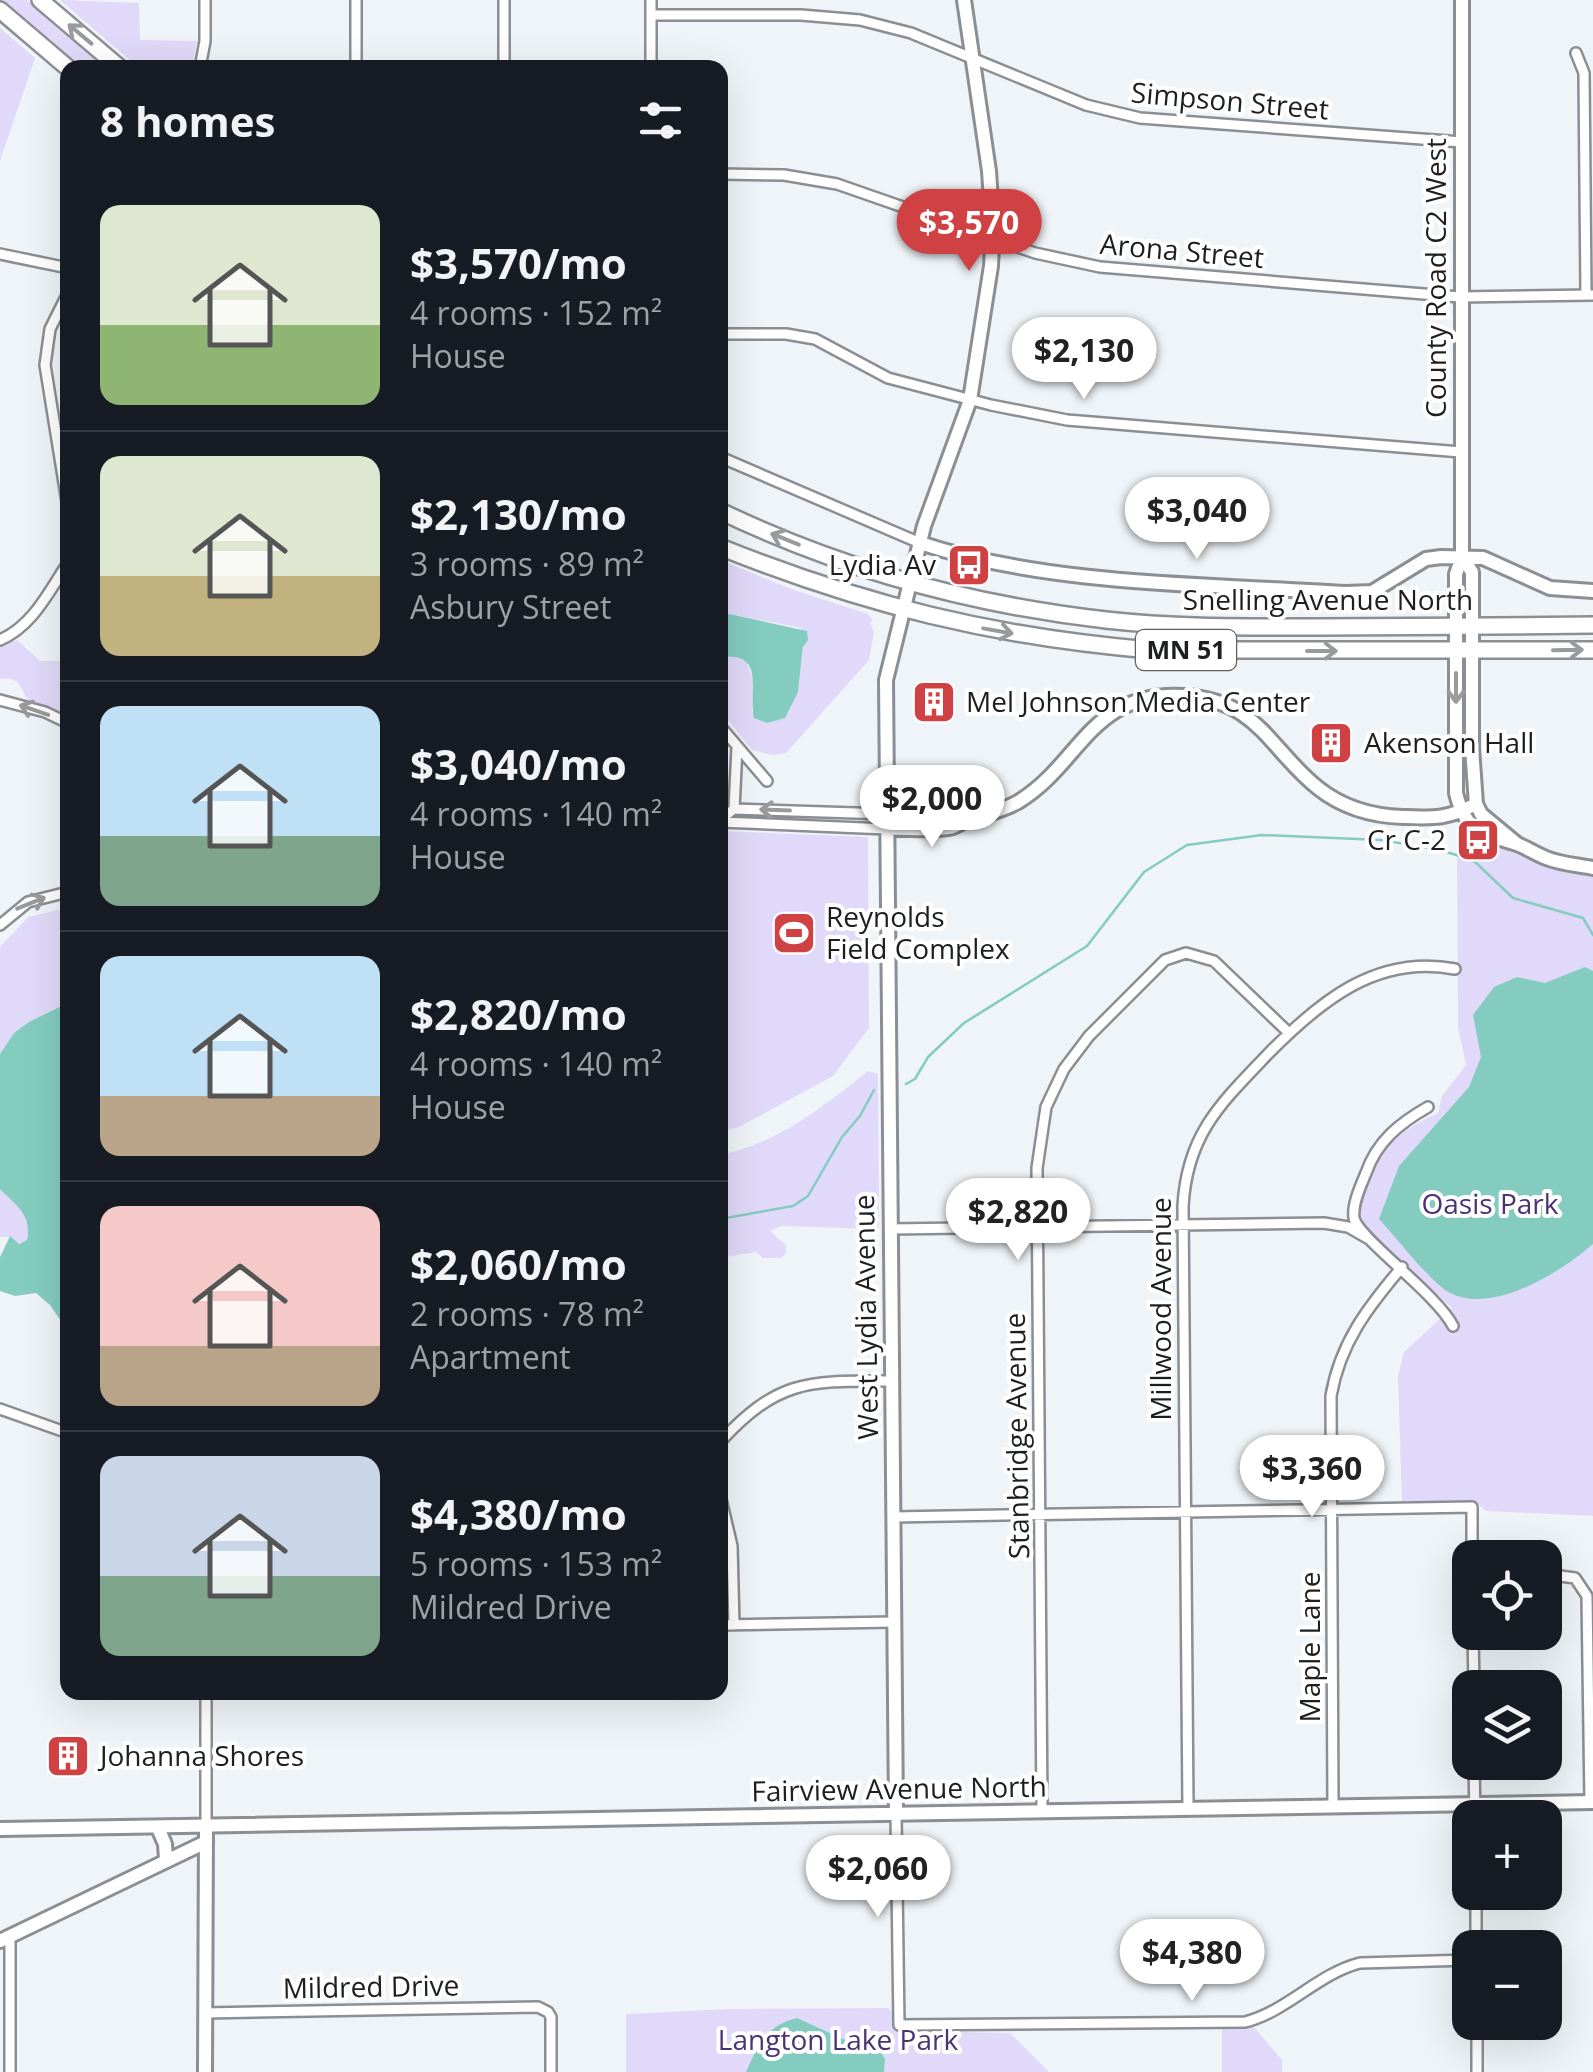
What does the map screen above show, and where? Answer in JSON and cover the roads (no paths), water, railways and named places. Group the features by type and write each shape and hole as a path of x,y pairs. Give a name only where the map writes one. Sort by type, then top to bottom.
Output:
{"highway":[{"path":"40,0 111,60"},
{"path":"0,10 60,61"},
{"name":"Snelling Avenue North","path":"728,515 811,550 910,582 1026,608 1110,620 1218,627 1593,624"},
{"name":"Snelling Avenue North","path":"728,549 826,587 903,611 1022,636 1150,650 1593,650"}],"street":[{"path":"201,60 205,0"},
{"path":"356,0 356,60"},
{"path":"504,0 504,60"},
{"path":"651,0 651,60"},
{"path":"920,543 970,400 993,238 990,170 964,0"},
{"name":"County Road C2 West","path":"1460,812 1456,793 1464,626 1472,572 1462,557 1460,452 1462,0"},
{"name":"Simpson Street","path":"651,15 846,18 911,33 1086,105 1140,118 1462,142"},
{"path":"1576,53 1584,73 1589,295"},
{"name":"Arona Street","path":"728,174 784,174 838,184 1035,253 1100,267 1460,297 1589,295"},
{"path":"0,254 60,266"},
{"path":"60,309 50,329 45,365 60,458"},
{"path":"728,334 786,334 815,339 888,378 1067,420 1460,452"},
{"path":"728,460 920,543 974,559 1046,572 1346,593 1372,592 1426,559 1462,557 1498,564 1550,588 1593,590"},
{"name":"West Lydia Avenue","path":"920,543 886,680 899,2025 1245,2022 1272,2012 1345,1966 1360,1962 1452,1960"},
{"path":"5,638 31,618 60,575"},
{"name":"County Road C2 West","path":"1464,652 1476,804"},
{"path":"728,814 734,809 952,828 1020,801 1102,719 1134,703 1168,696 1203,698 1241,713 1265,730 1319,789 1350,807 1384,816 1444,819 1476,804 1516,844"},
{"path":"0,700 60,720"},
{"path":"728,735 767,781"},
{"path":"734,809 737,745"},
{"path":"1460,812 1485,835 1550,860 1593,868"},
{"path":"728,821 886,822"},
{"path":"0,925 28,902 60,894"},
{"name":"Stanbridge Avenue","path":"1042,1812 1038,1149 1054,1089 1090,1036 1166,960 1186,953 1214,961 1289,1033"},
{"name":"Millwood Avenue","path":"1188,1809 1183,1225 1188,1166 1201,1132 1226,1098 1289,1033 1332,996 1373,976 1418,966 1455,969"},
{"path":"1428,1107 1386,1138 1369,1164 1355,1223 1446,1312 1453,1326"},
{"path":"1324,1223 1348,1214 1358,1198"},
{"path":"890,1229 1324,1223 1348,1227 1370,1239"},
{"name":"Maple Lane","path":"1334,1806 1330,1407 1339,1361 1357,1322 1402,1268"},
{"path":"728,1434 751,1410 782,1391 817,1382 892,1381"},
{"path":"0,1408 60,1429"},
{"path":"893,1517 1472,1508 1472,1540"},
{"path":"728,1529 734,1624"},
{"path":"1562,1576 1575,1578 1585,1589 1588,1600 1591,1802"},
{"path":"728,1624 894,1622"},
{"path":"205,2072 206,1700"},
{"name":"Fairview Avenue North","path":"1562,1804 1591,1802"},
{"name":"Fairview Avenue North","path":"0,1829 158,1828 206,1835 896,1814 1334,1806 1452,1810"},
{"path":"158,1828 166,1860"},
{"path":"10,2072 5,1939 166,1860 206,1835"},
{"name":"Mildred Drive","path":"205,2013 538,2007 550,2017 551,2072"},
{"path":"1476,2040 1477,2072"}],"waterway":[{"path":"906,1084 915,1079 928,1057 964,1023 1087,946 1144,872 1187,845 1262,835 1381,840 1436,849 1473,860 1513,898 1583,918 1593,935"},
{"path":"728,1218 793,1206 808,1196 874,1090"}],"place":[{"name":"Lydia Av","path":"969,565"},
{"name":"Mel Johnson Media Center","path":"934,702"},
{"name":"Akenson Hall","path":"1331,743"},
{"name":"Cr C-2","path":"1478,840"},
{"name":"Reynolds Field Complex","path":"794,933"},
{"name":"Johanna Shores","path":"68,1756"}],"park label":[{"name":"Oasis Park","path":"1490,1204"},
{"name":"Langton Lake Park","path":"838,2040"}]}
